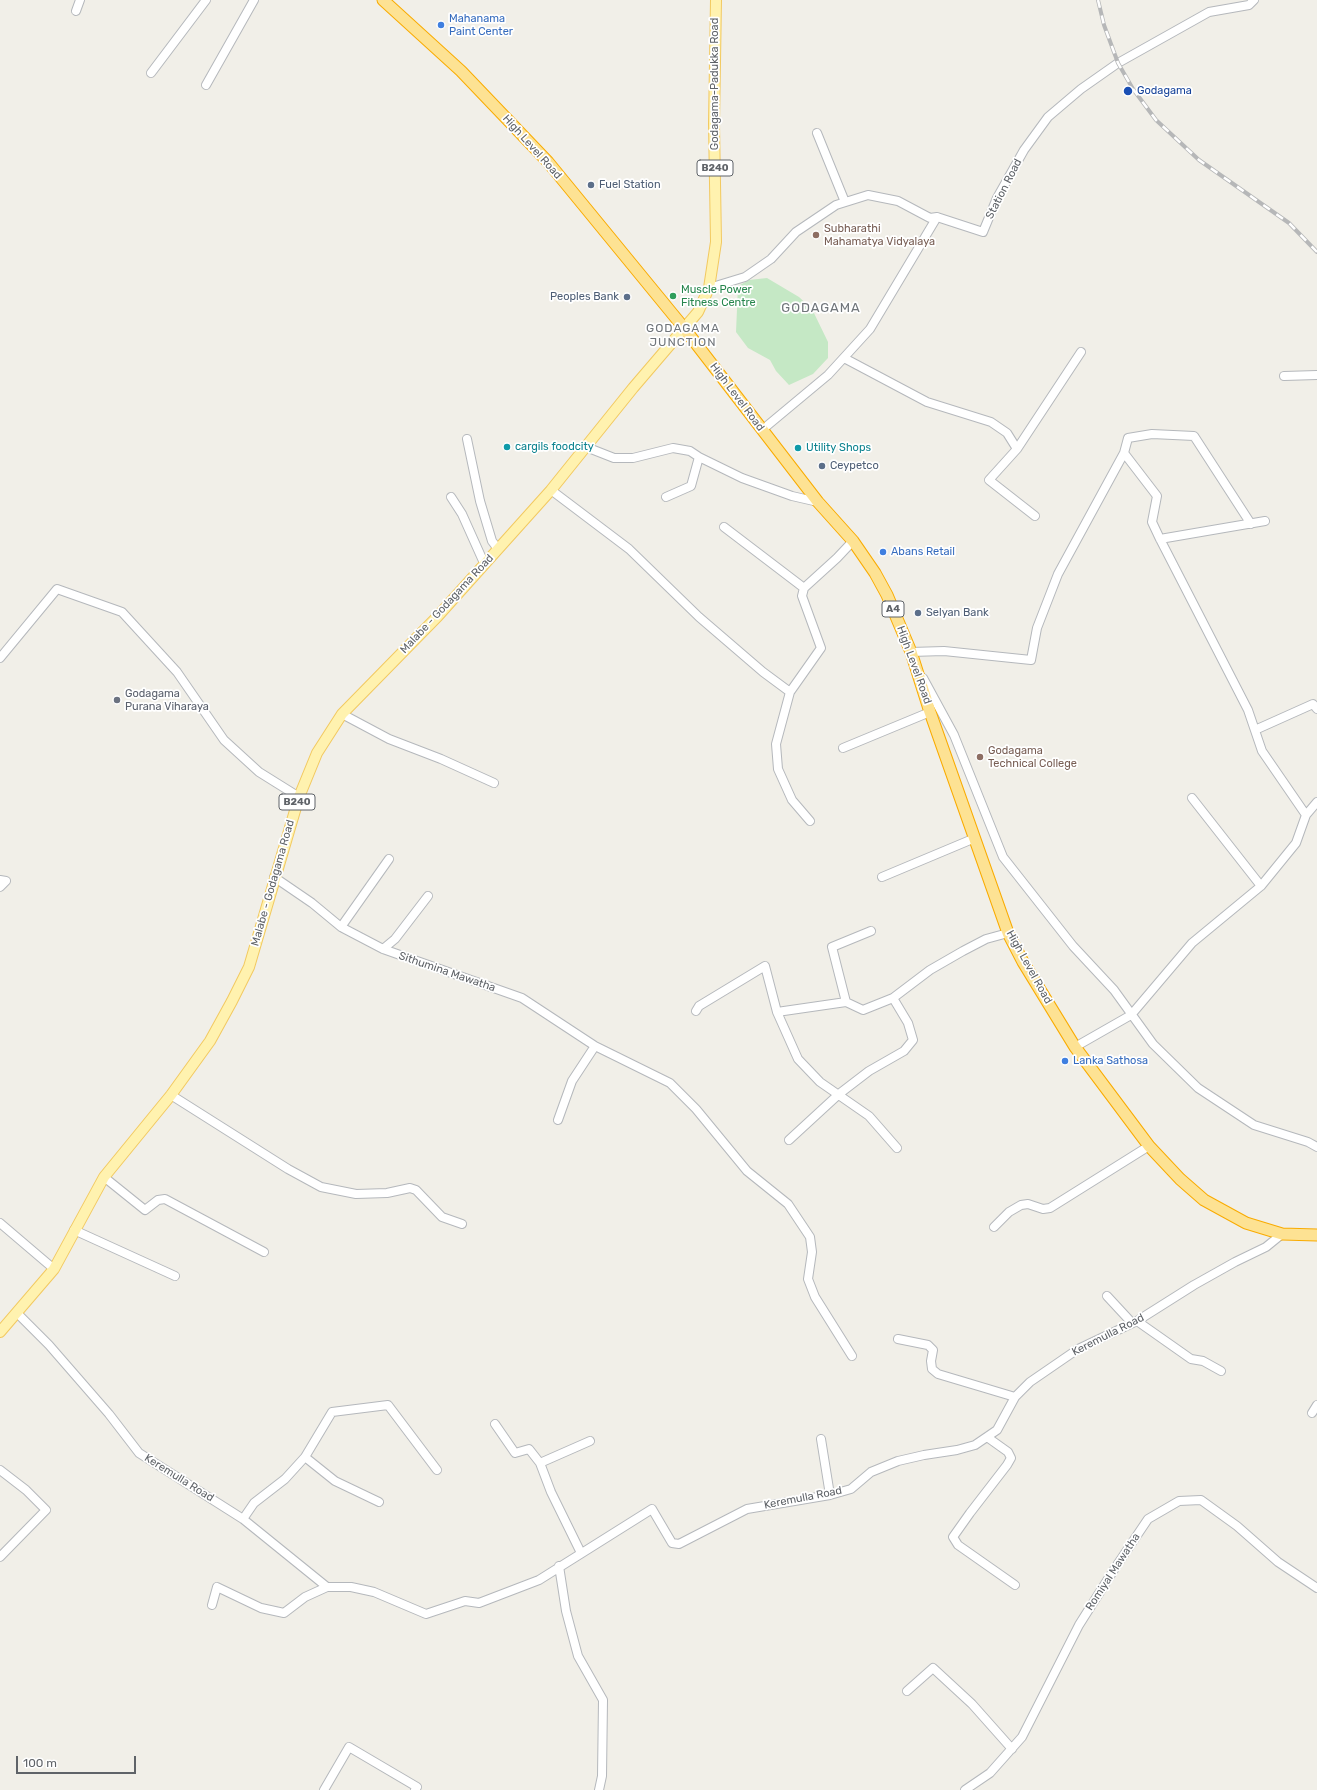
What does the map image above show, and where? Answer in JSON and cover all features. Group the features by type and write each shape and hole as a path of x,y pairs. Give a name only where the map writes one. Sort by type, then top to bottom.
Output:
{"highway":[{"name":"High Level Road","path":"383,0 461,71 548,162 684,328 818,502 853,541 875,573 887,595 916,665 930,712 1008,933 1023,962 1075,1047 1149,1146 1180,1179 1204,1200 1246,1223 1282,1234 1317,1235"}],"main road":[{"name":"Godagama-Padukka Road","path":"684,328 698,312 708,288 716,242 714,124 716,0"},
{"name":"Malabe - Godagama Road","path":"0,1332 18,1314 54,1269 104,1177 171,1095 210,1041 249,967 274,877 299,797 317,753 342,714 438,616 551,490 633,388 684,328"}],"street":[{"path":"76,12 80,0"},
{"path":"151,73 206,0"},
{"path":"206,85 254,0"},
{"name":"Station Road","path":"937,218 983,232 997,198 1024,150 1048,117 1081,88 1118,62 1209,12 1249,5 1254,0"},
{"path":"817,133 845,202"},
{"path":"708,288 745,276 771,259 796,232 836,205 845,202 868,195 898,201 930,218 937,218"},
{"path":"762,430 828,375 870,329 937,218"},
{"path":"1035,516 989,480 1017,449 1081,352"},
{"path":"844,358 927,402 991,422 1007,433 1017,449"},
{"path":"1284,376 1317,375"},
{"path":"911,652 944,651 1031,660 1037,628 1058,574 1124,453 1128,438 1152,434 1194,436 1251,524"},
{"path":"466,439 482,508 492,541 498,549"},
{"path":"586,447 614,458 633,458 673,448 690,451 700,458 742,478 792,496 818,502"},
{"path":"1124,453 1157,496 1152,522 1248,710 1262,751 1306,815"},
{"path":"666,497 691,486 700,458"},
{"path":"551,490 629,549 699,617 763,672 790,692"},
{"path":"451,497 462,514 484,563"},
{"path":"1160,538 1265,521"},
{"path":"724,527 804,588"},
{"path":"810,821 792,800 778,769 776,744 790,692 821,648 802,596 804,588 853,541"},
{"path":"0,658 56,590 122,612 177,672 224,740 259,772 299,797"},
{"path":"916,665 954,735 1004,857 1073,946 1114,990 1130,1015 1153,1044 1198,1088 1254,1125 1308,1142 1317,1147"},
{"path":"1255,730 1313,704 1317,705"},
{"path":"843,748 930,712"},
{"path":"342,714 389,739 441,759 494,783"},
{"path":"1192,798 1261,886"},
{"path":"1075,1047 1130,1015 1192,943 1261,886 1296,843 1306,815 1317,802"},
{"path":"882,877 975,838"},
{"path":"341,927 389,859"},
{"name":"Sithumina Mawatha","path":"274,877 312,903 341,927 383,949 522,998 595,1046 670,1083 696,1110 746,1171 788,1204 810,1237 812,1252 808,1279 815,1297 852,1356"},
{"path":"0,880 6,881 0,887"},
{"path":"383,949 395,938 428,896"},
{"path":"846,1002 832,947 871,931"},
{"path":"777,1012 846,1002 863,1010 892,998 930,970 963,951 986,939 1008,933"},
{"path":"696,1011 699,1006 765,966 777,1012 798,1060 820,1082 869,1116 897,1148"},
{"path":"789,1140 839,1094 869,1071 904,1051 913,1040 908,1023 892,998"},
{"path":"558,1120 572,1081 595,1046"},
{"path":"171,1095 288,1169 321,1187 356,1194 387,1193 410,1188 416,1190 442,1216 462,1224"},
{"path":"994,1227 1009,1212 1021,1205 1028,1204 1043,1209 1050,1208 1149,1146"},
{"path":"104,1177 145,1210 158,1200 164,1199 264,1252"},
{"path":"0,1223 54,1269"},
{"path":"74,1230 175,1276"},
{"name":"Keremulla Road","path":"212,1605 216,1587 261,1608 284,1613 305,1596 327,1587 351,1587 374,1592 426,1614 465,1601 479,1603 539,1580 559,1566 652,1509 672,1542 679,1544 747,1509 830,1495 851,1488 871,1472 898,1461 975,1445 997,1430 1015,1397 1030,1382 1078,1349 1135,1322 1194,1285 1235,1262 1266,1247 1282,1234"},
{"path":"1107,1296 1135,1322 1191,1359 1204,1361 1221,1371"},
{"name":"Keremulla Road","path":"18,1314 49,1345 104,1408 138,1453 243,1519 327,1587"},
{"path":"898,1339 928,1345 933,1350 931,1361 932,1369 938,1374 1015,1397"},
{"path":"243,1519 254,1503 286,1479 305,1458 332,1412 388,1405 436,1470"},
{"path":"1312,1413 1317,1405"},
{"path":"495,1424 515,1453 529,1449 540,1463 551,1492 581,1553"},
{"path":"987,1437 1008,1452 1011,1458 1008,1465 953,1537 958,1545 1015,1585"},
{"path":"820,1439 830,1495"},
{"path":"540,1463 590,1441"},
{"path":"305,1458 336,1481 379,1502"},
{"path":"0,1470 26,1490 46,1510 0,1557"},
{"name":"Romiyal Mawatha","path":"965,1790 990,1773 1022,1737 1080,1625 1148,1518 1179,1501 1201,1500 1237,1526 1278,1562 1317,1588"},
{"path":"559,1566 566,1611 578,1656 603,1700 602,1776 599,1790"},
{"path":"907,1691 933,1668 972,1704 1012,1748"},
{"path":"324,1790 349,1747 417,1787 415,1790"}],"green space":[{"path":"767,278 799,297 812,309 828,342 828,358 813,374 789,385 776,371 770,360 748,348 736,332 738,286 749,280"}],"railway":[{"path":"1098,0 1104,25 1118,63 1133,89 1156,120 1199,160 1289,223 1317,252"}],"place":[{"name":"Mahanama Paint Center","path":"441,25"},
{"name":"Godagama","path":"1128,91"},
{"name":"Fuel Station","path":"591,185"},
{"name":"Subharathi Mahamatya Vidyalaya","path":"816,235"},
{"name":"Muscle Power Fitness Centre","path":"673,296"},
{"name":"Peoples Bank","path":"627,297"},
{"name":"cargils foodcity","path":"507,447"},
{"name":"Utility Shops","path":"798,448"},
{"name":"Ceypetco","path":"822,466"},
{"name":"Abans Retail","path":"883,552"},
{"name":"Selyan Bank","path":"918,613"},
{"name":"Godagama Purana Viharaya","path":"117,700"},
{"name":"Godagama Technical College","path":"980,757"},
{"name":"Lanka Sathosa","path":"1065,1061"}],"district":[{"name":"GODAGAMA","path":"821,308"},
{"name":"GODAGAMA JUNCTION","path":"683,336"}]}
